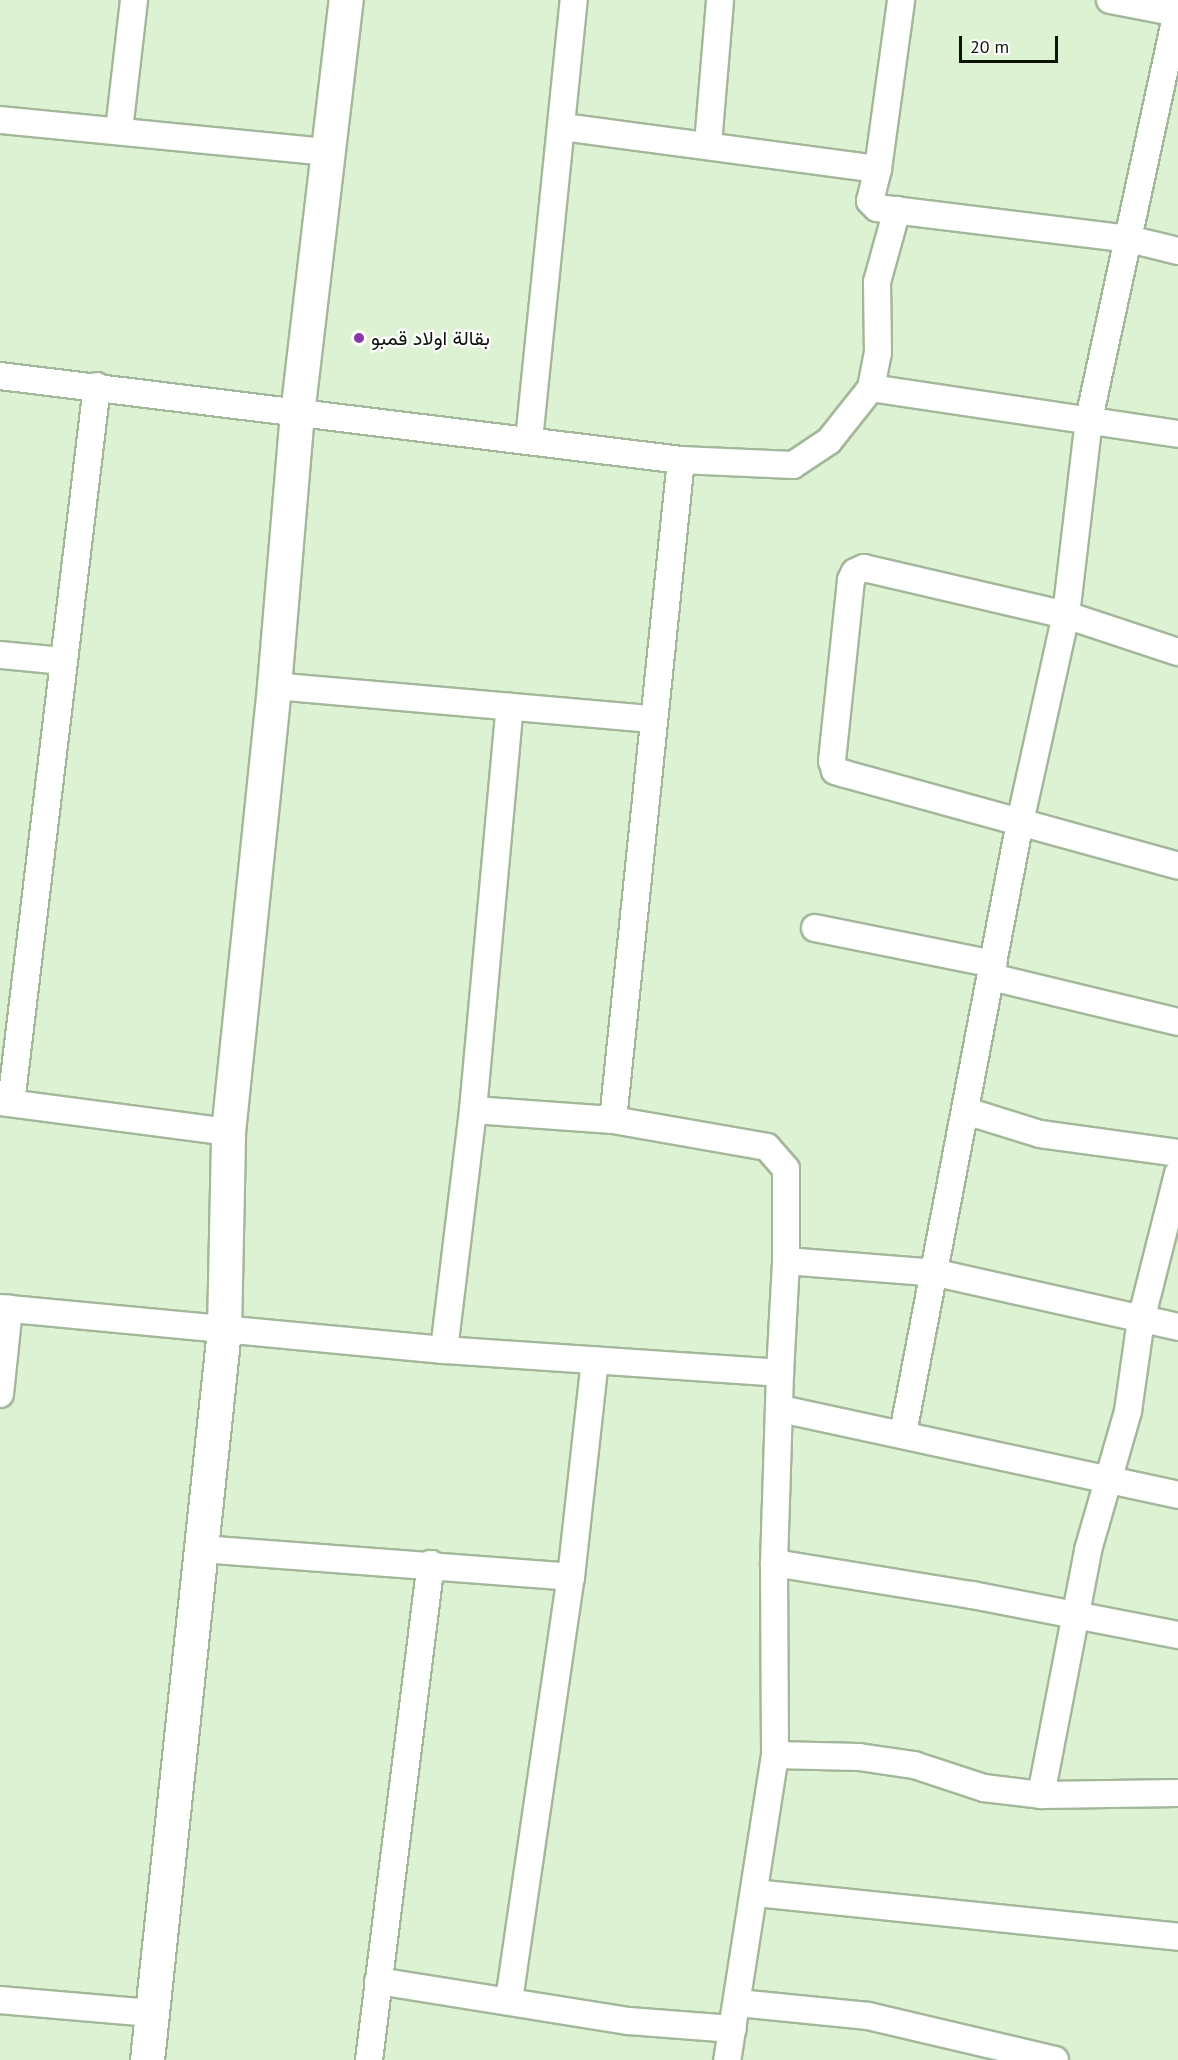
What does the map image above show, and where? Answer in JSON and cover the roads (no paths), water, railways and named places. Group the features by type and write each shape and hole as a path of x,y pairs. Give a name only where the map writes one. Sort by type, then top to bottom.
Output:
{"street":[{"path":"119,130 134,0"},
{"path":"147,2060 224,1330 228,1132 274,686 297,414 325,152 346,0"},
{"path":"529,440 563,127 573,0"},
{"path":"708,144 720,0"},
{"path":"901,0 878,169 870,201 877,208 1129,239 1178,250"},
{"path":"903,1433 937,1273 1020,822 1066,615 1089,419 1178,12 1110,0"},
{"path":"0,120 325,152"},
{"path":"563,127 708,144 878,169"},
{"path":"0,376 97,386 297,414 681,460 793,465 829,441 871,388 878,353 877,282 897,210"},
{"path":"97,386 64,661 5,1103 228,1132"},
{"path":"871,388 1178,434"},
{"path":"613,1120 681,460"},
{"path":"1178,652 1066,615 864,568 855,572 851,580 832,761 835,771 1178,866"},
{"path":"0,655 64,661"},
{"path":"274,686 654,719"},
{"path":"444,1350 473,1110 510,707"},
{"path":"815,928 992,970 1178,1022"},
{"path":"473,1110 613,1120 767,1147 786,1169 786,1261 774,1563 775,1755 738,2003 727,2060"},
{"path":"966,1111 1040,1134 1178,1153"},
{"path":"1041,1796 1088,1550 1110,1482 1128,1411 1141,1320 1178,1174"},
{"path":"786,1261 937,1273 1178,1327"},
{"path":"0,1394 4,1308 444,1350 780,1373"},
{"path":"509,2000 571,1577 595,1360"},
{"path":"781,1409 903,1433 1110,1482 1178,1495"},
{"path":"201,1549 431,1564 571,1577"},
{"path":"774,1563 1178,1635"},
{"path":"369,2060 431,1564"},
{"path":"775,1755 859,1757 914,1765 984,1788 1041,1796 1178,1793"},
{"path":"754,1893 1178,1938"},
{"path":"378,1982 509,2000 629,2021 733,2029"},
{"path":"0,2000 152,2013"},
{"path":"738,2003 867,2016 1055,2060"}],"place":[{"name":"بقالة اولاد قمبو","path":"359,338"}]}
